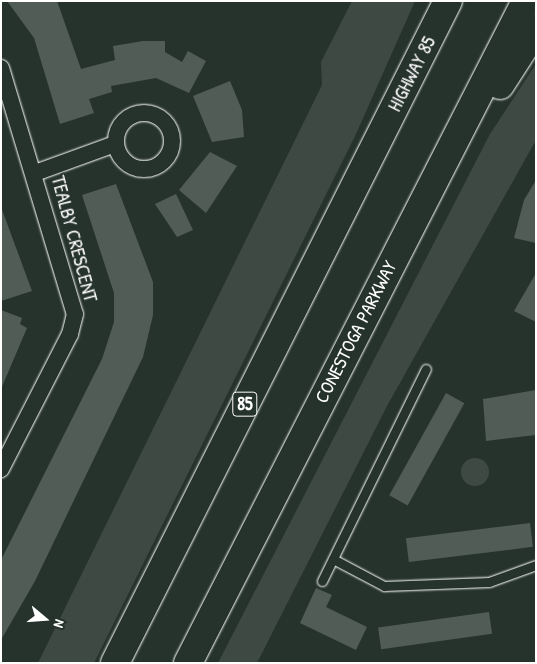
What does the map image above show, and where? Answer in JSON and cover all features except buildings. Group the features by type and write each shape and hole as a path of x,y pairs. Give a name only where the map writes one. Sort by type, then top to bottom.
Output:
{"highway":[{"path":"376,146 435,1"},
{"name":"HIGHWAY 85","path":"376,146 448,1"},
{"name":"CONESTOGA PARKWAY","path":"188,663 526,1"},
{"path":"403,239 536,30"},
{"name":"85","path":"115,663 376,146"}],"street":[{"name":"TEALBY CRESCENT","path":"1,68 35,172 75,314 70,334 1,469"},
{"path":"35,172 115,144"}],"lane":[{"path":"322,581 426,369"},
{"path":"333,559 384,586 490,582 536,565"}],"shaded area":[{"path":"352,1 415,1 356,134 94,663 38,663 322,85 321,62"},
{"path":"536,64 536,140 387,406 257,663 218,663 490,134"},
{"path":"475,458 485,462 489,472 485,482 475,486 465,482 461,472 465,462"}]}
